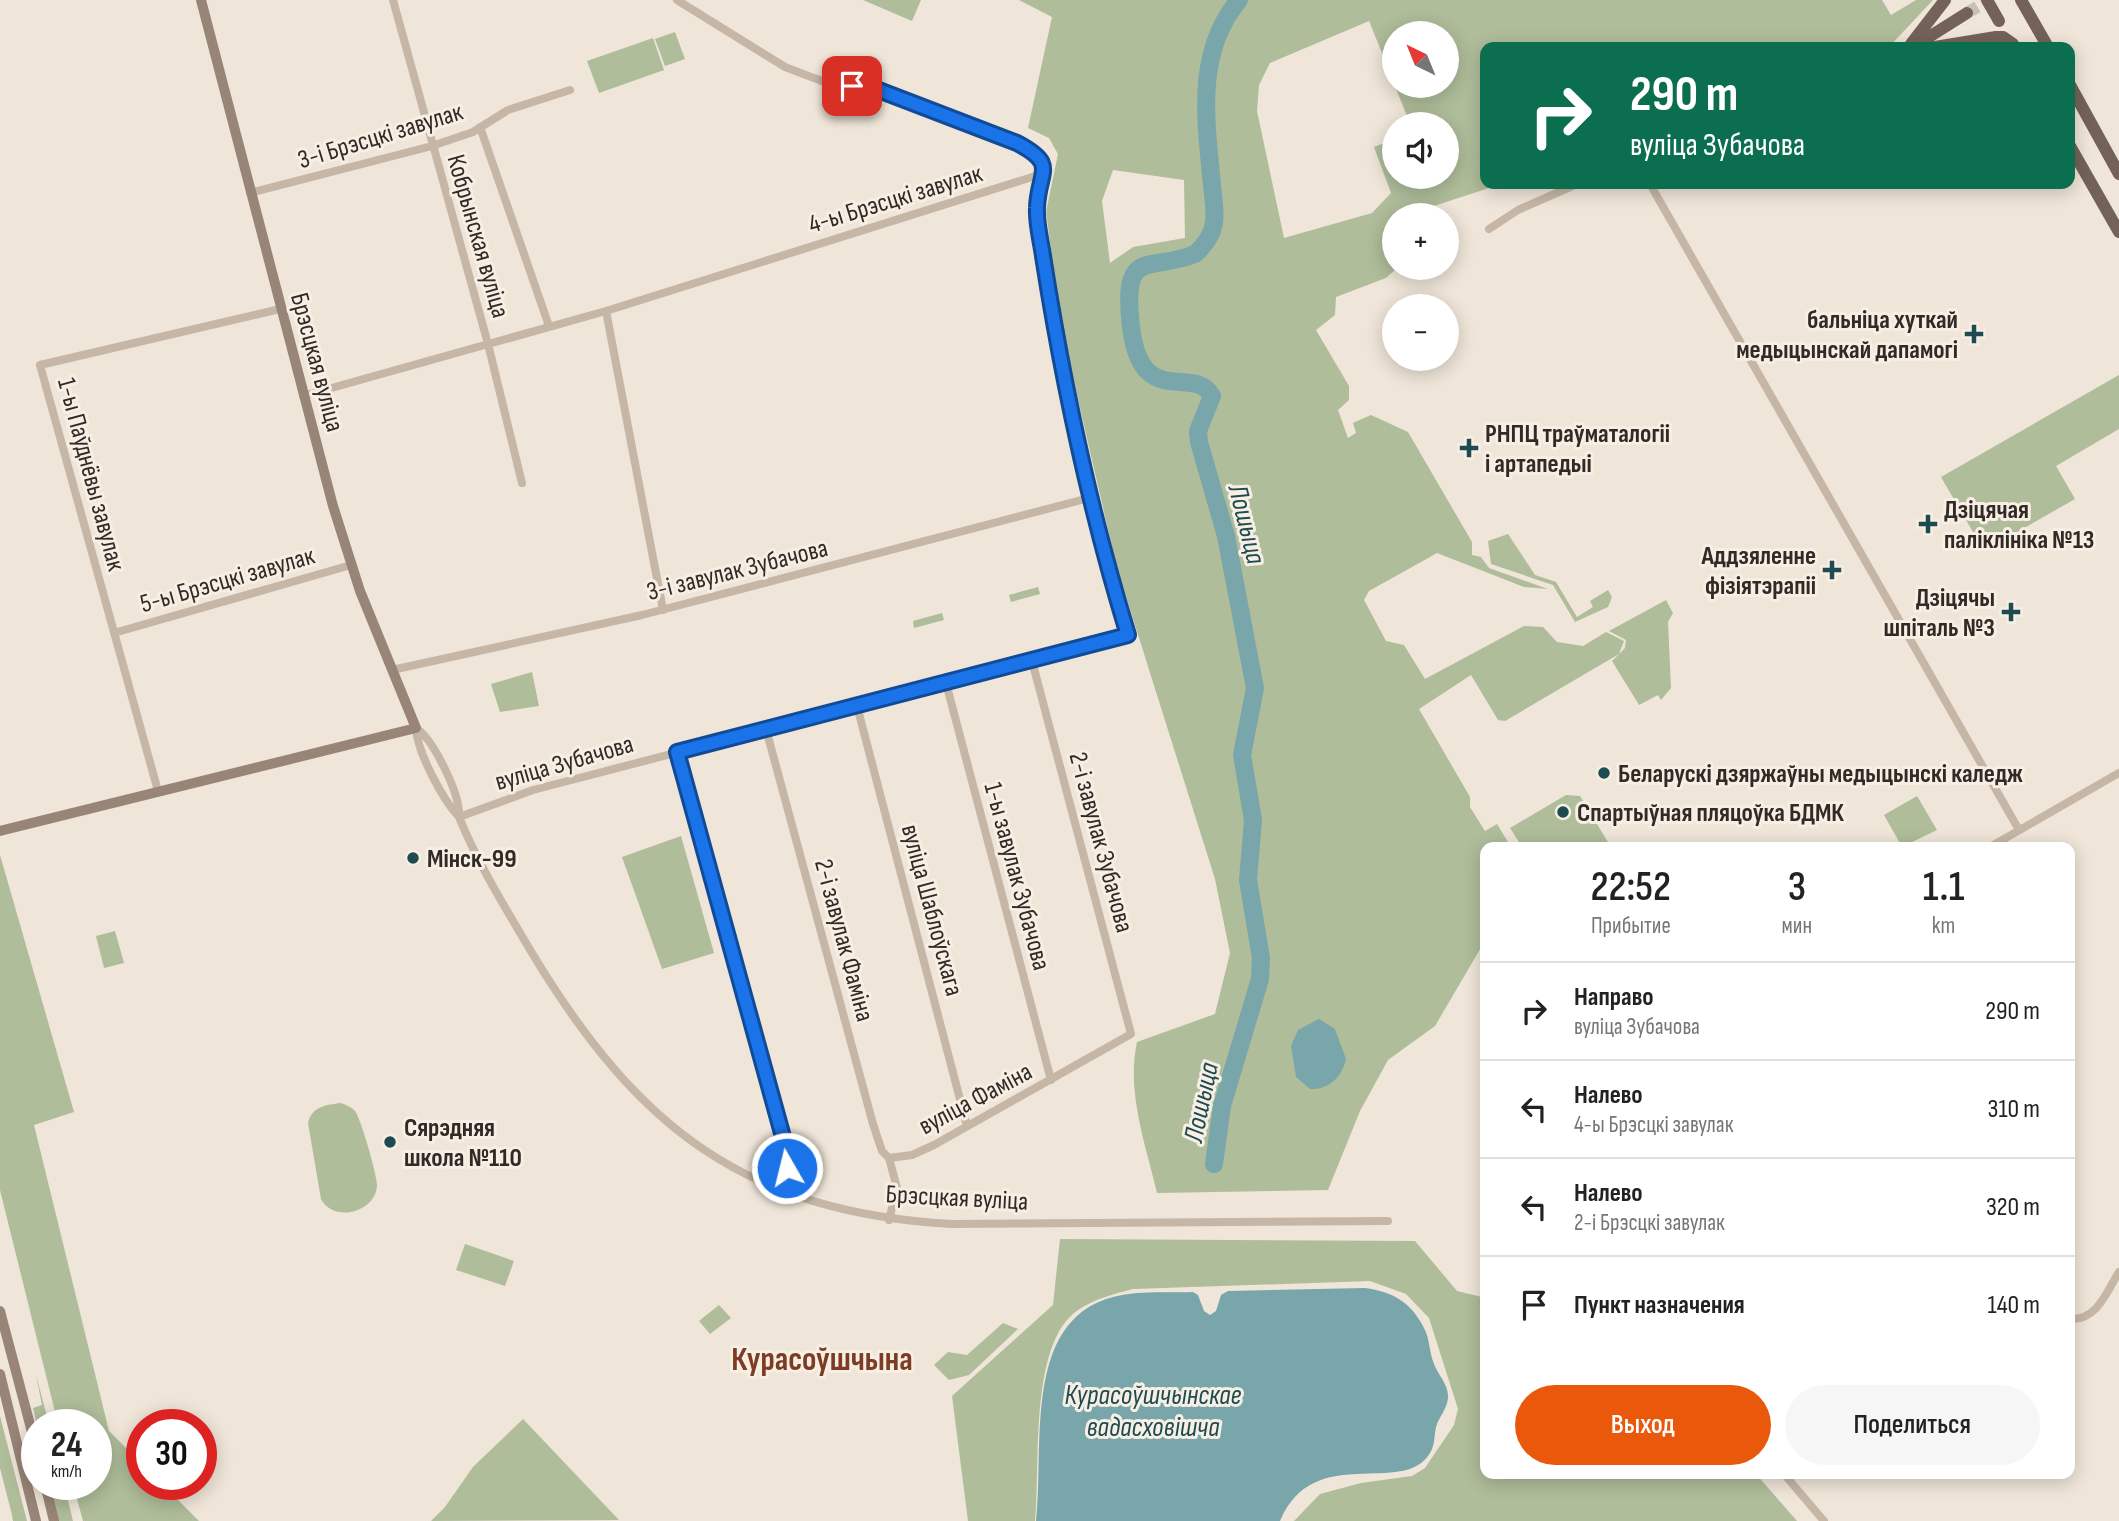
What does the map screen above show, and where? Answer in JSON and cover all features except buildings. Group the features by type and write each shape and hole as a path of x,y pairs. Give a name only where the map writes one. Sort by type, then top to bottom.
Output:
{"main road":[{"path":"1915,42 1945,0"},
{"path":"1987,0 2012,42"},
{"path":"2022,3 2045,42"},
{"path":"1919,42 1967,13"},
{"path":"1966,42 1996,37 2003,37 2009,42"},
{"path":"2075,94 2119,174"},
{"path":"2075,155 2119,232"}],"street":[{"name":"Брэсцкая вуліца","path":"201,0 303,396 351,565 416,728 429,740 458,799 459,817 522,936 567,1008 606,1061 662,1121 716,1159 778,1189 852,1212 889,1220 952,1224 1388,1221"},
{"name":"Кобрынская вуліца","path":"393,0 488,344 522,483"},
{"path":"677,0 785,67 827,83 876,89 1017,143 1039,155 1045,173 1037,208 1038,219 1089,498"},
{"path":"480,127 508,110 570,90"},
{"name":"3-і Брэсцкі завулак","path":"250,193 432,146 480,127 549,326"},
{"name":"4-ы Брэсцкі завулак","path":"303,396 606,311 1045,173"},
{"path":"1489,229 1518,210 1566,189"},
{"path":"1653,189 2019,830"},
{"name":"1-ы Паўднёвы завулак","path":"158,791 40,365 280,309"},
{"path":"606,311 663,610"},
{"name":"3-і завулак Зубачова","path":"393,670 663,610 1089,498"},
{"name":"вуліца Зубачова","path":"459,817 533,790 1128,635 1089,498"},
{"name":"5-ы Брэсцкі завулак","path":"114,634 351,565"},
{"name":"2-і завулак Зубачова","path":"1032,661 1131,1034"},
{"name":"1-ы завулак Зубачова","path":"946,683 1051,1080"},
{"name":"вуліца Шаблоўскага","path":"858,706 967,1126"},
{"path":"0,831 416,728"},
{"name":"2-і завулак Фаміна","path":"766,729 873,1124 882,1151 889,1158"},
{"path":"677,752 788,1155 787,1168 778,1189"},
{"path":"1999,842 2119,773"},
{"name":"вуліца Фаміна","path":"889,1158 912,1155 1131,1034"},
{"path":"889,1158 897,1188 889,1220"},
{"path":"2075,1319 2084,1318 2095,1311 2119,1272"},
{"path":"0,1311 26,1409"},
{"path":"0,1374 36,1521"},
{"path":"1788,1479 1824,1521"},
{"path":"49,1500 54,1521"}],"green space":[{"path":"863,0 921,0 912,21"},
{"path":"1019,0 1882,0 1891,15 1916,0 1933,0 1894,42 1480,42 1480,189 1486,189 1443,203 1382,203 1382,280 1336,297 1335,315 1316,330 1349,386 1349,400 1338,410 1348,438 1356,433 1353,423 1371,415 1408,432 1472,542 1472,555 1481,557 1489,568 1548,589 1524,587 1437,553 1369,591 1364,600 1386,641 1404,645 1425,679 1524,626 1543,627 1557,642 1583,646 1606,632 1624,641 1619,654 1505,721 1498,720 1471,675 1419,709 1470,797 1470,807 1485,831 1497,824 1508,842 1480,842 1480,949 1435,1026 1388,1060 1360,1111 1328,1190 1157,1193 1136,1099 1134,1061 1137,1042 1215,1014 1230,953 1215,879 1117,568 1062,330 1046,212 1058,154 1049,138 1028,128 1052,17","holes":["1369,21 1382,53 1382,21 1460,21 1460,98 1400,98 1405,112 1459,112 1459,189 1390,189 1391,193 1372,213 1284,238 1257,111 1259,85 1270,63","1113,170 1184,180 1185,238 1133,247 1110,263 1102,201"]},
{"path":"675,32 685,59 665,66 655,39"},
{"path":"653,38 664,70 599,93 587,61"},
{"path":"1382,144 1382,169 1374,147"},
{"path":"2119,375 2119,429 2056,466 2075,499 1984,551 1941,477"},
{"path":"1508,534 1535,575 1556,582 1577,617 1593,607 1590,601 1608,590 1612,597 1608,607 1575,622 1553,585 1491,564 1488,541"},
{"path":"1038,587 1040,594 1011,602 1009,595"},
{"path":"1666,600 1673,613 1668,622 1671,688 1661,700 1658,695 1639,705 1612,661 1625,648 1626,640 1609,631"},
{"path":"942,613 944,620 914,628 913,621"},
{"path":"532,672 539,706 500,712 491,684"},
{"name":"Спартыўная пляцоўка БДМК","path":"1566,795 1580,796 1608,842 1519,842 1510,828"},
{"path":"1917,796 1937,830 1912,842 1899,842 1884,815"},
{"path":"681,836 714,953 662,969 622,857"},
{"path":"0,855 74,1112 34,1125 104,1409 54,1409 0,1190"},
{"path":"115,931 124,963 104,968 96,936"},
{"path":"341,1103 355,1111 358,1116 377,1185 370,1202 353,1212 335,1211 321,1199 308,1123 316,1110"},
{"path":"1060,1239 1415,1241 1457,1291 1480,1297 1480,1479 1760,1479 1797,1521 1294,1521 1320,1494 1361,1483 1412,1476 1425,1468 1454,1425 1458,1409 1429,1318 1406,1294 1370,1281 1133,1289 1084,1306 1062,1327 1051,1350 1044,1377 1038,1439 1035,1521 968,1521 952,1396 1053,1305"},
{"path":"465,1244 514,1261 505,1286 456,1270"},
{"path":"719,1305 731,1318 710,1334 699,1321"},
{"path":"1003,1323 1018,1329 969,1375 949,1380 934,1365 948,1352 967,1355"},
{"path":"36,1375 45,1409 33,1409 42,1405"},
{"path":"0,1416 27,1521 13,1521 0,1468"},
{"path":"523,1419 619,1520 431,1521 445,1507 473,1467"},
{"path":"112,1434 126,1448 126,1500 178,1500 199,1521 83,1521 77,1500 112,1500"},
{"path":"53,1500 68,1500 73,1521 58,1521"}],"water":[{"path":"1319,1019 1335,1029 1346,1059 1334,1081 1317,1089 1310,1089 1296,1077 1291,1046 1298,1030"},
{"name":"Курасоўшчынскае вадасховішча","path":"1365,1288 1393,1296 1413,1311 1426,1332 1434,1364 1447,1389 1447,1402 1436,1427 1432,1450 1417,1466 1400,1471 1335,1476 1314,1483 1295,1497 1280,1521 1036,1521 1043,1391 1051,1359 1063,1332 1084,1311 1123,1295 1193,1292 1198,1295 1204,1311 1210,1315 1216,1311 1221,1295 1228,1291"}],"waterway":[{"name":"Лошыца","path":"1214,1164 1222,1106 1260,979 1261,958 1248,880 1253,820 1242,755 1255,688 1226,536 1199,442 1198,431 1212,396 1203,387 1192,383 1154,376 1143,366 1135,347 1129,295 1136,271 1143,266 1195,254 1211,232 1215,211 1207,129 1207,83 1216,40 1225,19 1239,0"}],"tunnel":[{"path":"1967,13 1989,0"}],"place":[{"name":"бальніца хуткай медыцынскай дапамогі","path":"1974,334"},
{"name":"РНПЦ траўматалогіі і артапедыі","path":"1469,448"},
{"name":"Дзіцячая паліклініка №13","path":"1928,524"},
{"name":"Аддзяленне фізіятэрапіі","path":"1832,570"},
{"name":"Дзіцячы шпіталь №3","path":"2011,612"},
{"name":"Беларускі дзяржаўны медыцынскі каледж","path":"1604,773"},
{"name":"Спартыўная пляцоўка БДМК","path":"1563,812"},
{"name":"Мінск-99","path":"413,858"},
{"name":"Сярэдняя школа №110","path":"390,1142"}],"district":[{"name":"Курасоўшчына","path":"822,1358"}],"route":[{"path":"787,1168 788,1155 677,752 1128,635 1089,498 1051,302 1037,208 1045,173 1043,161 1039,155 1017,143 876,89 852,86"}]}
